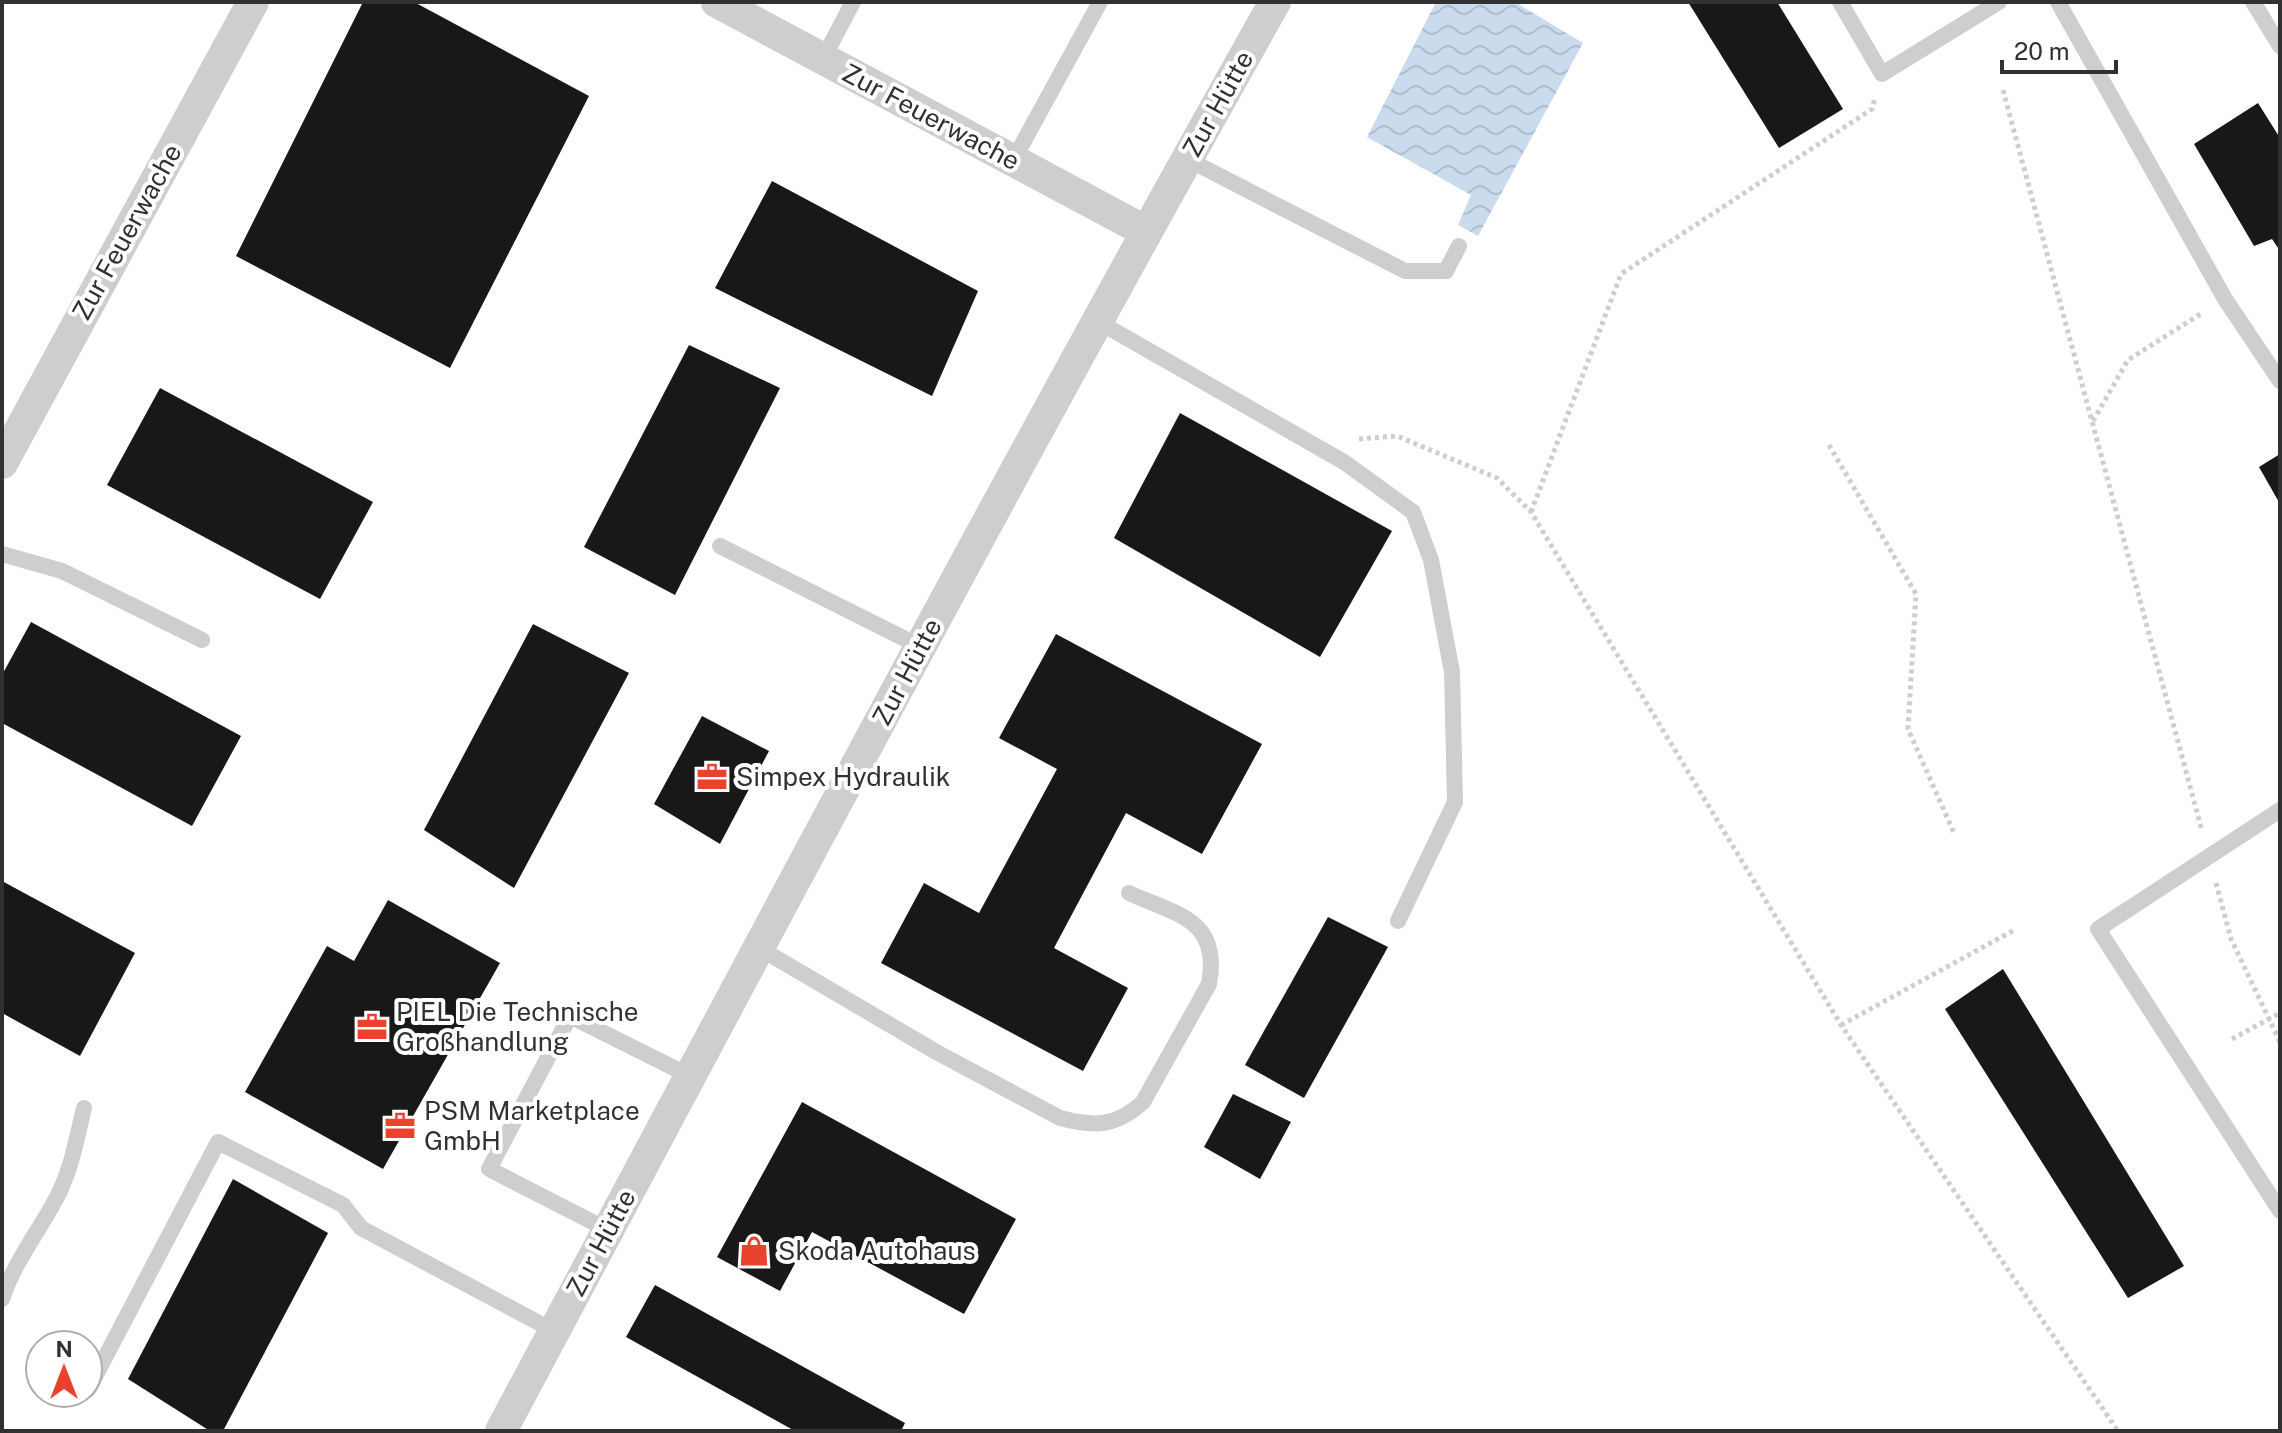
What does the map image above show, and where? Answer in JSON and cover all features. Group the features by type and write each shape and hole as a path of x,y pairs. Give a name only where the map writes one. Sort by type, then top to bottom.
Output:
{"street":[{"name":"Zur Feuerwache","path":"2,463 253,2"},
{"name":"Zur Feuerwache","path":"717,2 1145,231"},
{"name":"Zur Hütte","path":"501,1431 1145,231 1275,2"}],"lane":[{"path":"823,59 853,2"},
{"path":"1013,161 1100,2"},
{"path":"1840,2 1882,74 1997,3"},
{"path":"2058,2 2225,299 2280,381"},
{"path":"2253,2 2280,46"},
{"path":"1187,159 1405,271 1446,271 1459,246"},
{"path":"1097,321 1344,462 1413,512 1431,560 1452,672 1455,802 1398,921"},
{"path":"720,546 921,647"},
{"path":"2,554 62,571 202,640"},
{"path":"2280,810 2098,929 2280,1211"},
{"path":"759,948 938,1053 1060,1118 1080,1124 1103,1124 1127,1117 1143,1102 1209,984 1213,963 1209,942 1196,924 1129,893"},
{"path":"608,1230 489,1169 570,1016 690,1076"},
{"path":"2,1299 24,1249 58,1195 71,1162 84,1108"},
{"path":"104,1359 218,1142 343,1205 361,1228 554,1331"}],"path":[{"path":"1531,512 1621,274 1872,109 1882,74"},
{"path":"2003,90 2231,939 2280,1042"},
{"path":"2092,422 2128,360 2225,299"},
{"path":"1310,442 1397,436 1497,478 1531,512 1841,1025 2118,1431"},
{"path":"1829,445 1916,594 1908,729 1954,833"},
{"path":"1841,1025 2016,929"},
{"path":"2232,1039 2280,1013"}],"water":[{"path":"1436,2 1515,2 1583,43 1478,236 1458,225 1471,195 1367,137"}],"building":[{"path":"363,2 414,2 589,96 450,368 236,256"},
{"path":"1688,2 1777,2 1843,109 1779,148"},
{"path":"2258,103 2280,138 2280,251 2272,239 2254,246 2194,144"},
{"path":"772,181 978,291 932,396 715,288"},
{"path":"689,345 780,388 675,595 584,547"},
{"path":"160,388 373,502 320,599 107,485"},
{"path":"1180,413 1392,531 1320,657 1114,538"},
{"path":"2280,454 2280,504 2259,467"},
{"path":"31,622 241,736 192,826 2,723 2,675"},
{"path":"533,624 629,673 514,888 424,830"},
{"path":"1056,634 1262,744 1202,854 1126,813 1054,948 1128,988 1083,1071 881,963 924,883 979,913 1057,769 999,738"},
{"name":"Simpex Hydraulik","path":"702,716 769,751 720,844 654,804"},
{"path":"2,881 135,953 80,1056 2,1013"},
{"name":"PIEL Die Technische Großhandlung","path":"388,900 500,963 383,1169 245,1092 327,946 354,961"},
{"path":"1328,917 1388,947 1304,1098 1245,1065"},
{"path":"2003,969 2184,1266 2128,1298 1945,1009"},
{"path":"1233,1094 1291,1122 1260,1179 1204,1147"},
{"path":"802,1102 1016,1219 964,1314 812,1232 780,1291 717,1257"},
{"path":"233,1179 328,1233 223,1431 210,1431 128,1379"},
{"path":"655,1285 905,1423 901,1431 795,1431 626,1337"}],"place":[{"name":"Simpex Hydraulik","path":"712,777"},
{"name":"PIEL Die Technische Großhandlung","path":"372,1027"},
{"name":"PSM Marketplace GmbH","path":"400,1126"},
{"name":"Skoda Autohaus","path":"754,1251"}]}
